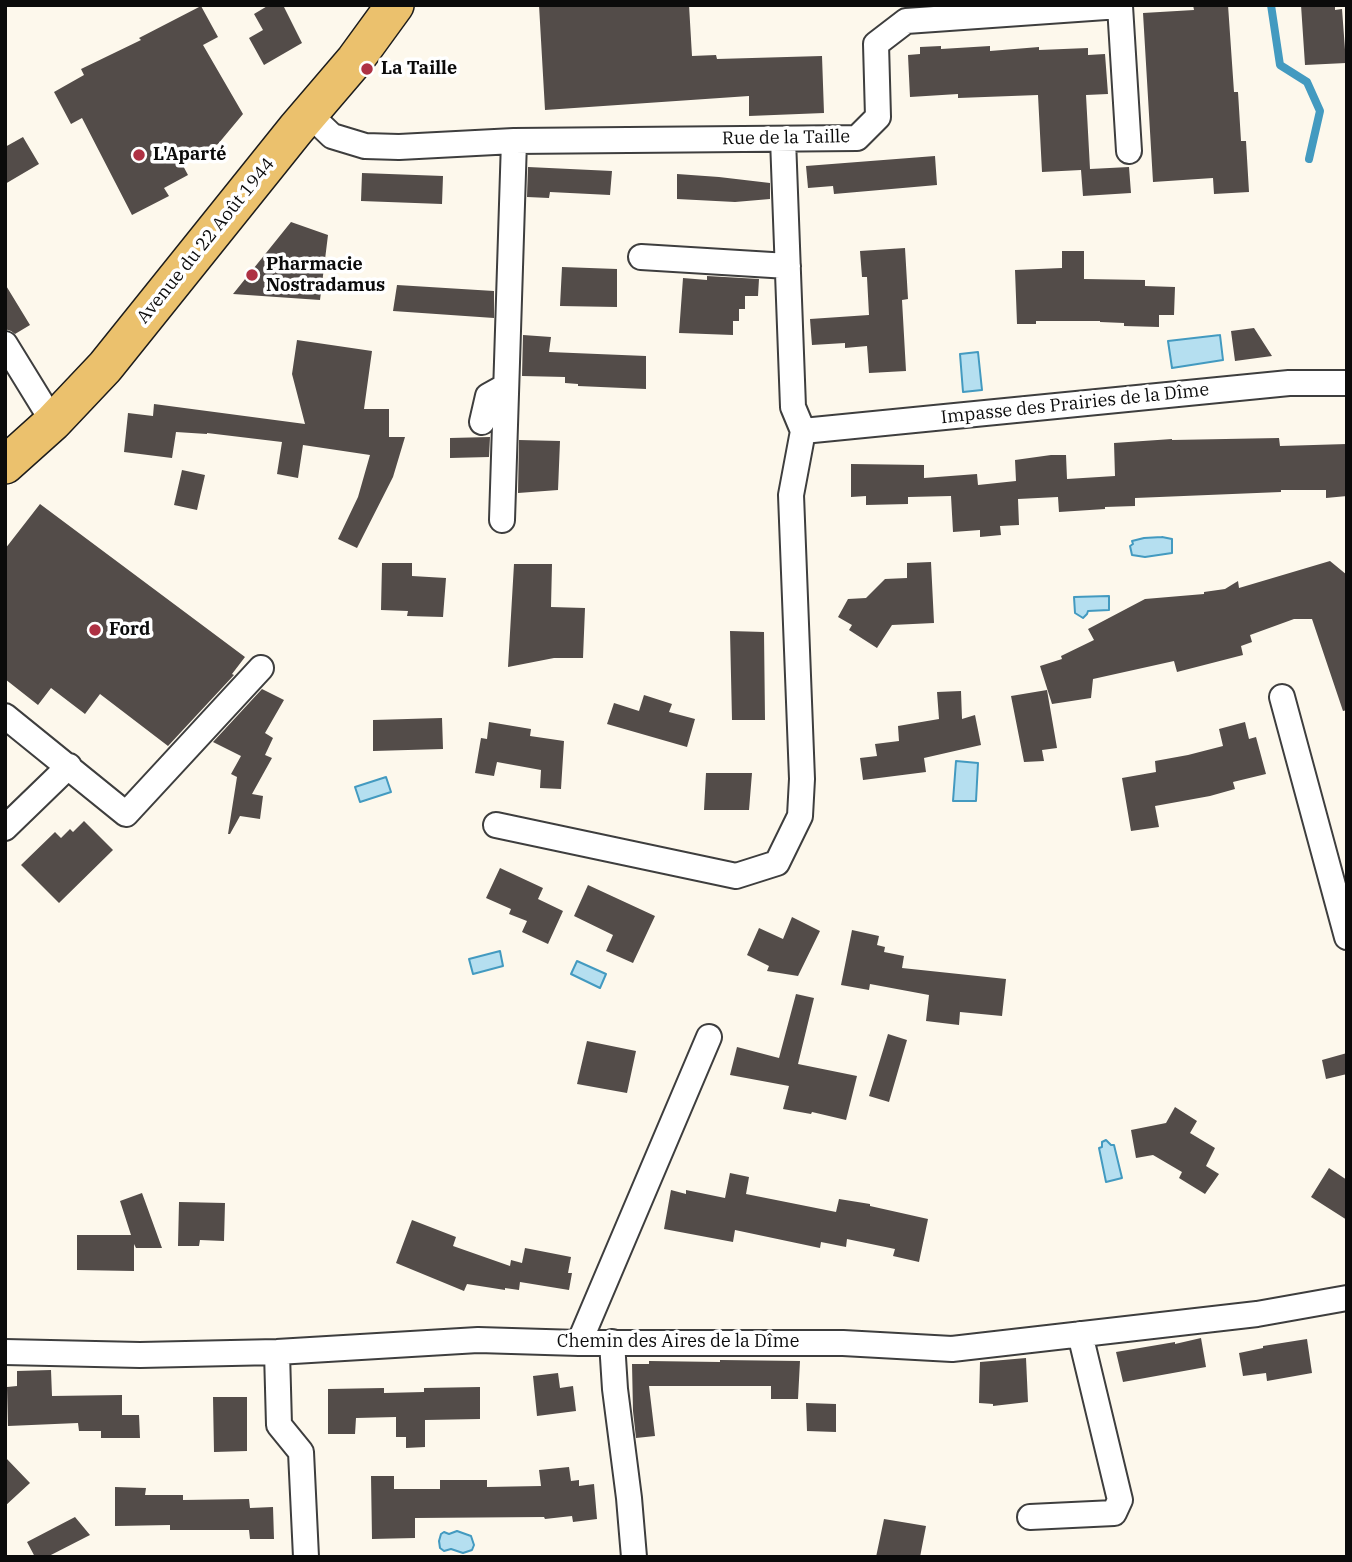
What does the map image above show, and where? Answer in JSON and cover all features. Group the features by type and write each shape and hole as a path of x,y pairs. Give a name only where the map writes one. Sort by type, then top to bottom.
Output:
{"main road":[{"name":"Avenue du 22 Août 1944","path":"5,466 53,422 105,367 355,60 395,5"}],"street":[{"name":"Rue de la Taille","path":"309,114 332,136 365,146 514,141 857,138 878,117 876,44 906,21 1120,5 1129,151"},
{"path":"496,825 736,876 778,863 800,816 802,779 791,495 803,431 793,407 783,139"},
{"path":"502,520 514,141"},
{"path":"641,257 788,266"},
{"path":"5,344 53,422"},
{"name":"Impasse des Prairies de la Dîme","path":"803,431 1289,383 1347,383"},
{"path":"482,422 488,396 506,386"},
{"path":"5,716 126,814 261,668"},
{"path":"1282,697 1347,937"},
{"path":"5,828 69,766"},
{"path":"579,1343 709,1037"},
{"name":"Chemin des Aires de la Dîme","path":"5,1352 140,1355 277,1352 478,1340 579,1343 843,1343 952,1349 1257,1314 1347,1298"},
{"path":"1030,1517 1114,1513 1120,1500 1080,1334"},
{"path":"612,1342 634,1557"},
{"path":"277,1352 279,1425 301,1452 306,1557"}],"water":[{"path":"1220,335 1223,360 1172,368 1168,341"},
{"path":"978,352 982,390 963,392 960,354"},
{"path":"1162,537 1172,539 1172,553 1145,557 1132,555 1132,541"},
{"path":"1109,596 1109,610 1088,611 1083,618 1075,613 1074,597"},
{"path":"956,761 978,763 976,801 953,801"},
{"path":"386,777 391,792 360,802 355,787"},
{"path":"500,951 503,966 473,974 469,959"},
{"path":"577,961 606,974 600,988 571,974"},
{"path":"1106,1140 1114,1145 1122,1178 1106,1182 1099,1148"},
{"path":"457,1531 471,1536 474,1545 472,1550 463,1553 440,1548 441,1534"}],"building":[{"path":"269,5 283,5 302,43 264,65 249,38 263,30 254,14"},
{"path":"539,5 689,5 692,56 716,55 717,59 822,56 824,113 749,116 749,96 545,110"},
{"path":"1193,5 1228,5 1234,92 1238,92 1241,141 1246,141 1249,192 1214,194 1213,178 1153,182 1143,13 1194,10"},
{"path":"1301,5 1335,5 1335,10 1342,9 1346,63 1305,65"},
{"path":"201,6 218,37 203,45 243,114 218,144 181,162 188,175 164,188 169,196 132,215 82,118 71,124 54,92 84,75 81,69 141,40 139,38"},
{"path":"941,46 941,49 990,46 990,51 1039,47 1039,50 1088,48 1088,55 1105,54 1108,94 1086,95 1090,169 1129,167 1131,193 1083,196 1081,170 1042,172 1038,95 958,98 958,94 910,97 908,55 920,54 920,47"},
{"path":"23,137 39,164 5,184 5,147"},
{"path":"935,156 937,185 834,194 833,186 808,188 806,166"},
{"path":"528,167 612,171 610,195 550,192 549,198 527,197"},
{"path":"362,173 443,176 442,204 361,201"},
{"path":"677,174 770,183 770,199 735,202 677,199"},
{"path":"291,222 328,235 320,300 233,294"},
{"path":"905,248 908,299 902,300 906,371 869,373 867,346 845,348 845,343 812,345 810,319 869,315 867,277 862,277 860,251"},
{"path":"1062,251 1084,251 1084,279 1145,280 1145,286 1175,287 1174,315 1159,315 1159,327 1124,326 1124,323 1100,321 1036,321 1036,324 1017,324 1015,270 1062,268"},
{"path":"562,267 617,269 617,307 560,306"},
{"path":"707,276 759,279 758,296 745,296 745,309 739,309 739,321 733,321 733,335 679,333 683,278 707,280"},
{"path":"5,284 30,325 15,334 5,329"},
{"path":"397,285 494,291 494,318 393,311"},
{"path":"1254,328 1272,356 1235,361 1231,331"},
{"path":"523,335 551,337 549,352 646,356 646,389 578,386 565,383 565,377 522,376"},
{"path":"297,340 372,351 364,409 389,409 389,437 405,437 393,477 357,548 338,539 358,497 370,455 303,445 298,478 277,474 282,442 176,432 172,458 124,452 128,413 153,416 154,404 305,424 292,374"},
{"path":"490,437 489,457 450,458 450,438"},
{"path":"1279,438 1280,446 1347,444 1347,496 1326,498 1326,490 1281,490 1135,498 1135,506 1059,512 1058,497 1018,499 1019,525 1000,526 1001,535 980,537 980,530 953,532 951,496 908,497 908,504 866,505 866,496 851,497 851,464 924,465 924,478 977,474 978,485 1016,481 1015,460 1051,455 1066,455 1067,479 1115,476 1114,443 1172,439"},
{"path":"519,440 560,441 558,490 518,493"},
{"path":"182,470 205,475 197,510 174,505"},
{"path":"40,504 245,657 232,674 234,675 168,746 100,694 85,714 51,688 38,705 5,679 5,549"},
{"path":"1330,561 1347,575 1347,710 1343,711 1312,619 1294,619 1250,635 1252,642 1241,646 1243,655 1177,672 1174,661 1093,679 1091,698 1052,704 1040,666 1062,659 1061,656 1094,640 1088,629 1145,599 1204,594 1225,589 1238,581 1239,588"},
{"path":"931,562 934,623 892,625 877,648 849,630 852,625 838,617 848,599 866,598 885,579 907,578 907,563"},
{"path":"382,563 412,563 412,576 446,578 443,617 407,616 408,611 381,610"},
{"path":"514,564 552,564 551,607 585,608 583,658 554,658 508,667"},
{"path":"730,631 764,632 765,720 732,720"},
{"path":"262,689 284,700 265,733 273,738 265,755 272,758 252,794 263,796 260,819 240,816 228,834 237,777 231,774 241,756 213,742"},
{"path":"1047,690 1057,748 1042,750 1044,761 1024,762 1011,696"},
{"path":"961,691 962,719 975,715 981,745 924,758 926,772 863,780 860,758 877,756 875,744 899,741 898,726 939,719 937,692"},
{"path":"644,695 672,704 669,712 695,719 687,747 607,724 614,703 639,711"},
{"path":"442,718 443,749 373,751 373,720"},
{"path":"489,722 531,729 530,736 564,741 561,789 540,788 541,770 497,762 494,776 475,773 481,738 487,739"},
{"path":"1245,722 1249,739 1256,737 1266,774 1233,782 1235,789 1155,806 1159,827 1131,831 1122,778 1156,772 1155,761 1223,746 1219,729"},
{"path":"706,773 752,773 749,810 704,810"},
{"path":"84,821 113,850 59,903 21,865 55,832 61,838 70,829 73,832"},
{"path":"500,868 543,888 538,899 563,911 548,944 522,932 527,921 509,914 511,909 486,898"},
{"path":"588,885 655,916 633,963 606,951 613,935 574,916"},
{"path":"792,917 820,931 798,976 767,971 769,966 747,955 759,928 783,939"},
{"path":"852,930 879,936 877,945 885,947 884,952 904,956 902,968 1006,979 1002,1016 960,1012 959,1025 926,1021 929,995 870,984 869,990 841,985"},
{"path":"796,994 814,998 798,1064 857,1076 846,1120 783,1109 789,1086 730,1075 737,1047 779,1058"},
{"path":"888,1034 907,1040 889,1102 869,1096"},
{"path":"587,1041 636,1051 627,1093 577,1084"},
{"path":"1347,1053 1347,1074 1326,1079 1322,1060"},
{"path":"1175,1107 1197,1121 1190,1133 1215,1148 1206,1166 1219,1174 1205,1194 1179,1178 1182,1172 1153,1155 1136,1158 1131,1130 1166,1123"},
{"path":"1329,1168 1347,1180 1347,1220 1311,1197"},
{"path":"730,1173 749,1177 746,1194 836,1212 839,1199 928,1219 919,1262 893,1256 895,1249 847,1239 846,1247 821,1242 820,1248 735,1230 733,1242 664,1229 671,1190 686,1194 686,1190 725,1198"},
{"path":"142,1193 162,1248 136,1248 134,1244 134,1271 77,1270 77,1235 131,1235 120,1201"},
{"path":"179,1202 225,1203 224,1241 200,1240 199,1246 178,1246"},
{"path":"412,1220 456,1237 453,1246 510,1266 511,1260 522,1263 525,1248 571,1257 569,1290 520,1282 519,1290 467,1284 464,1291 396,1263"},
{"path":"1201,1338 1206,1367 1123,1382 1116,1352"},
{"path":"1307,1339 1312,1373 1267,1381 1266,1373 1243,1376 1239,1353"},
{"path":"1026,1358 1028,1402 993,1406 979,1403 980,1362"},
{"path":"649,1361 800,1361 798,1399 771,1399 771,1386 649,1386 655,1436 636,1438 632,1364 649,1364"},
{"path":"51,1370 52,1396 122,1395 122,1415 139,1415 140,1438 101,1438 101,1431 79,1431 78,1423 8,1426 7,1387 17,1386 17,1371"},
{"path":"558,1373 560,1388 573,1386 576,1411 537,1416 533,1376"},
{"path":"480,1387 480,1419 425,1420 425,1447 406,1448 406,1437 396,1437 396,1417 356,1418 355,1434 328,1434 328,1389 384,1388 384,1393 424,1392 424,1388"},
{"path":"213,1397 247,1397 247,1451 214,1452"},
{"path":"806,1403 836,1404 836,1432 807,1431"},
{"path":"5,1457 30,1483 5,1506"},
{"path":"569,1467 571,1481 579,1480 579,1486 594,1484 597,1519 573,1522 572,1516 545,1519 415,1518 415,1538 372,1539 371,1476 394,1476 394,1489 440,1489 440,1480 487,1480 487,1487 541,1486 539,1470"},
{"path":"115,1487 146,1488 145,1495 183,1495 183,1500 249,1499 250,1508 273,1507 274,1539 250,1539 249,1530 170,1530 170,1525 115,1526"},
{"path":"75,1517 90,1535 47,1557 35,1557 27,1542"},
{"path":"884,1519 926,1526 920,1557 876,1557"}],"waterway":[{"path":"1271,5 1280,65 1307,82 1320,111 1309,159"}],"place":[{"name":"La Taille","path":"367,69"},
{"name":"L'Aparté","path":"139,155"},
{"name":"Pharmacie Nostradamus","path":"252,275"},
{"name":"Ford","path":"95,630"}]}
